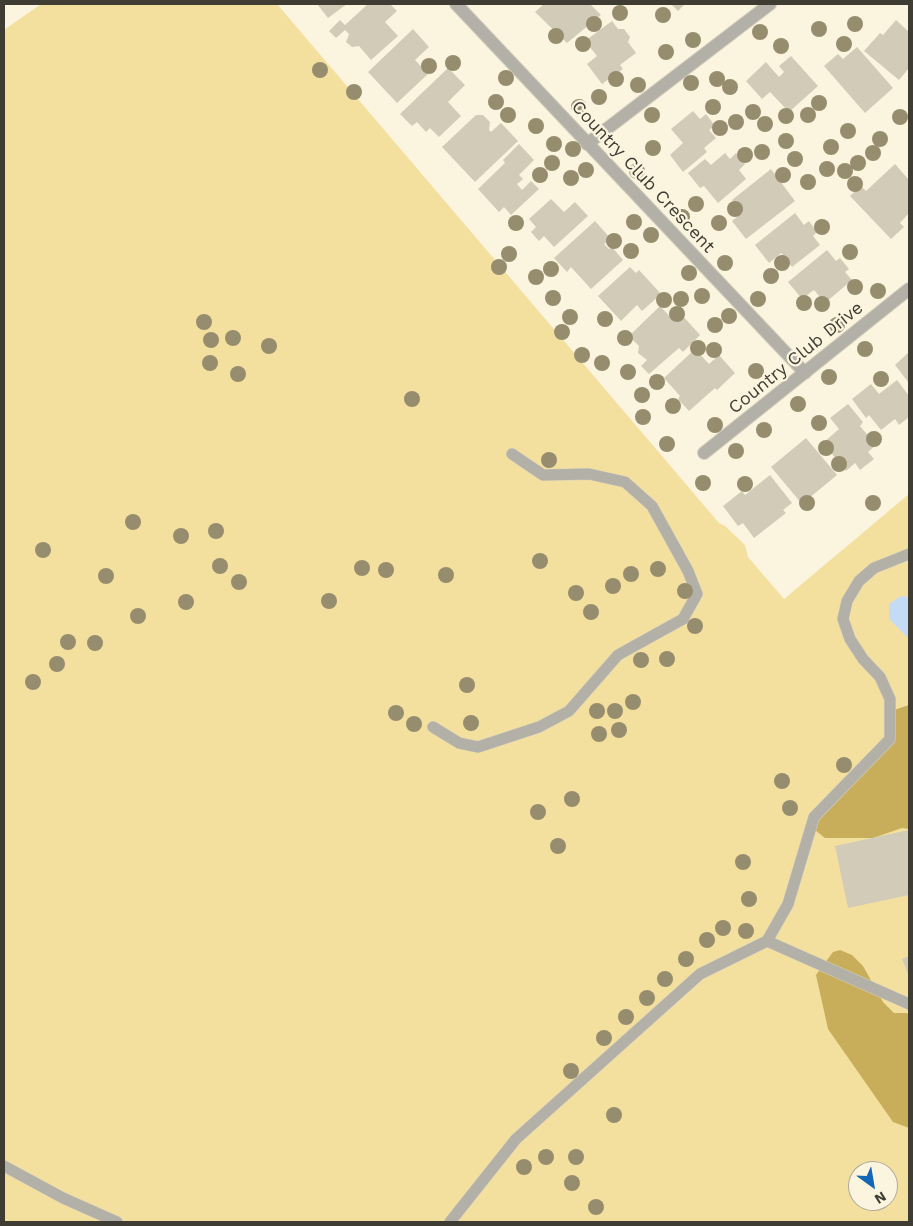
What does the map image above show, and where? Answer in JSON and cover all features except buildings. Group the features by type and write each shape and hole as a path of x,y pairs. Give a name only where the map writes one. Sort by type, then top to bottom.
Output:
{"street":[{"name":"Country Club Crescent","path":"456,4 805,373"},
{"path":"588,144 770,4"},
{"name":"Country Club Drive","path":"704,453 909,289"}],"lane":[{"path":"433,727 459,743 478,747 539,727 569,711 618,655 683,620 697,594 688,571 652,506 625,482 589,474 543,475 512,454"},
{"path":"450,1222 516,1139 700,974 767,941 788,904 814,817 890,739 890,699 880,677 863,659 850,639 843,619 847,601 859,581 874,568 909,554"},
{"path":"767,941 909,1004"},
{"path":"4,1166 63,1198 117,1222"}],"shaded area":[{"path":"41,4 277,4 719,523 725,526 745,545 748,557 784,599 909,494 909,1222 4,1222 4,30"},
{"path":"909,705 909,829 902,828 873,838 825,838 815,830 817,821 883,753 894,710"},
{"path":"840,950 852,955 863,966 883,1002 894,1013 907,1013 909,1015 909,1128 893,1122 828,1029 816,975 833,952"}],"water":[{"path":"901,596 909,597 909,639 889,619 889,604"}]}
